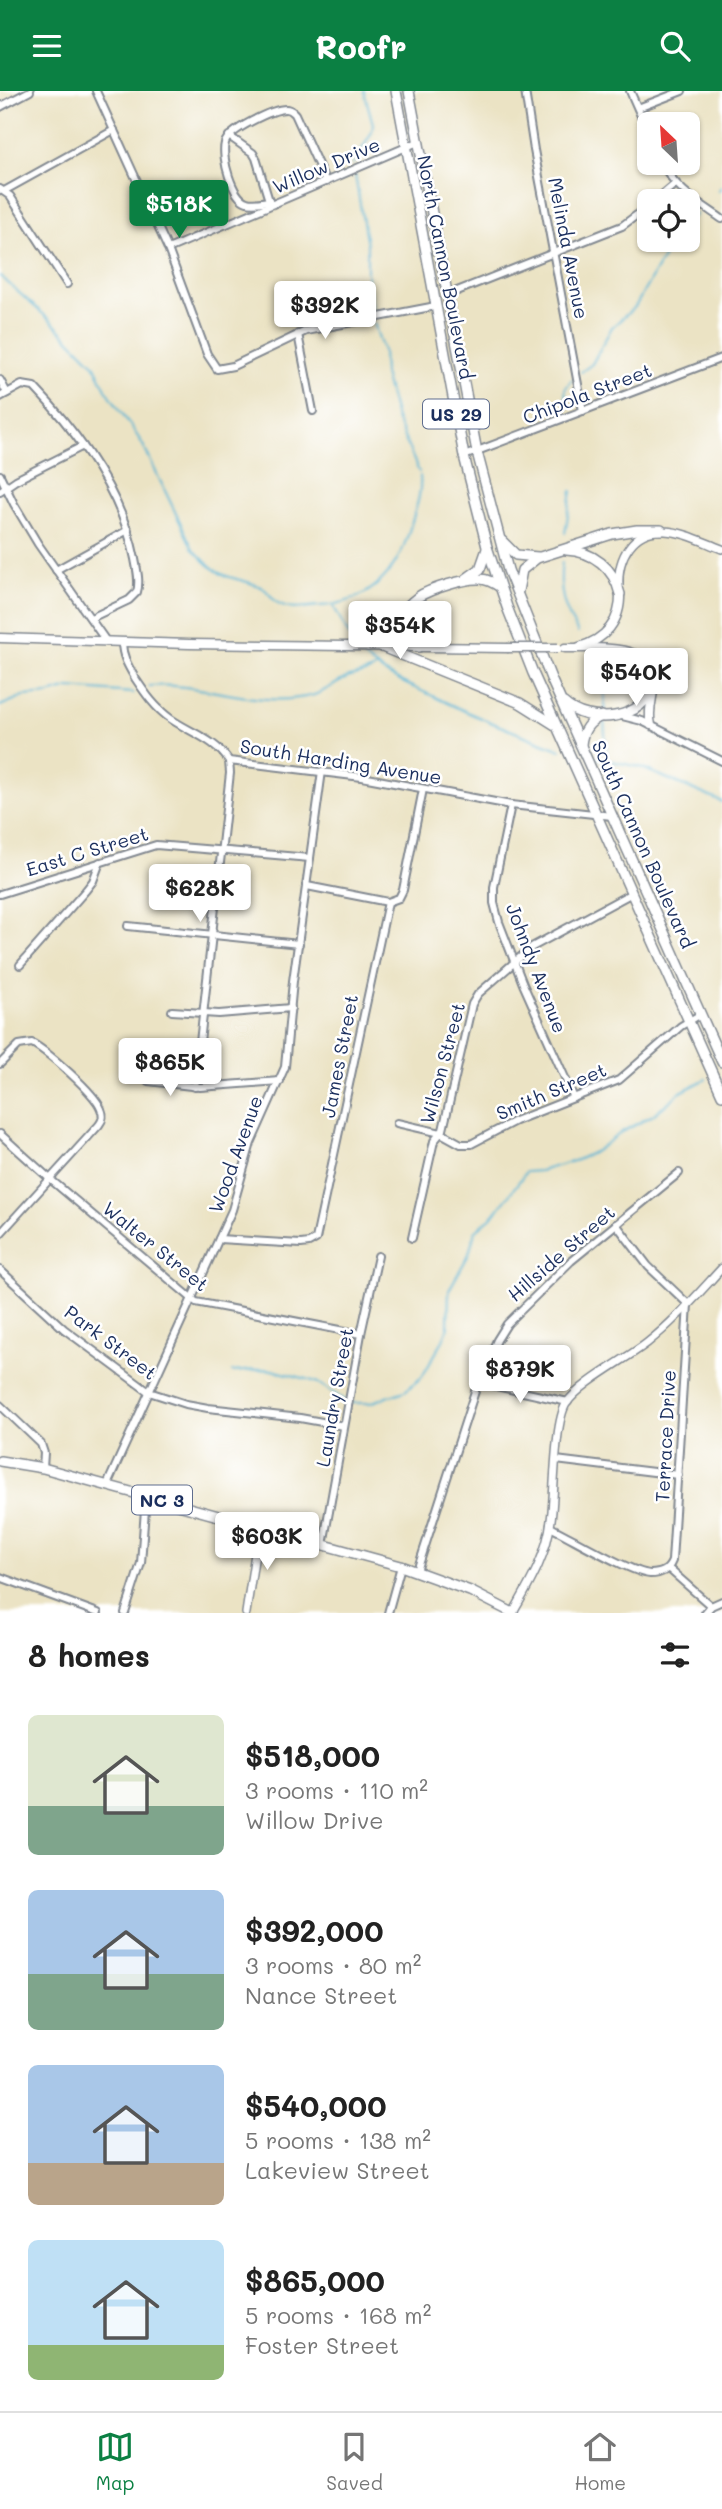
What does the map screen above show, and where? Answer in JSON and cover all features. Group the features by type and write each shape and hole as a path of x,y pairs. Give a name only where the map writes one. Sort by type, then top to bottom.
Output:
{"main road":[{"name":"North Cannon Boulevard","path":"396,91 464,456 487,547 533,673 557,726"},
{"name":"North Cannon Boulevard","path":"409,91 477,451 496,528 519,600"},
{"path":"496,528 505,545 515,554 530,558 543,556"},
{"path":"519,600 521,572 528,563 617,533 661,530"},
{"path":"461,582 480,569 487,547"},
{"path":"558,551 579,551 597,559 610,572 620,594 617,617 606,633 587,645 562,648"},
{"path":"368,646 423,594 461,582 483,579 500,587"},
{"name":"South Cannon Boulevard","path":"519,600 557,693 722,1062"},
{"path":"410,605 406,623 419,647"},
{"path":"0,638 382,647 562,648 633,653 648,665 653,684 649,714 651,725"},
{"path":"382,647 520,703 557,726"},
{"path":"581,747 586,728 594,720 628,713 642,706 650,695 653,684"},
{"path":"557,693 565,705 573,710 608,716"},
{"name":"South Cannon Boulevard","path":"557,726 722,1095"},
{"name":"NC 3","path":"0,1461 43,1468 401,1566 470,1591 498,1610 513,1613"}],"street":[{"path":"0,107 30,91"},
{"path":"96,91 168,249 212,366 217,369 233,366 298,334 436,306"},
{"name":"Melinda Avenue","path":"525,91 583,411"},
{"path":"630,91 639,112"},
{"path":"638,109 681,91"},
{"path":"229,136 253,153 270,203 251,203 240,199 226,167 225,147 229,136 256,119 284,109 290,110 298,118 326,182"},
{"path":"66,284 10,196 2,190 114,130"},
{"name":"Willow Drive","path":"168,249 270,203 418,142"},
{"path":"669,175 684,193 722,219"},
{"path":"669,189 675,184"},
{"path":"447,295 622,226 637,215"},
{"path":"298,334 313,411"},
{"name":"Chipola Street","path":"464,456 722,358"},
{"path":"0,380 7,393"},
{"path":"0,397 22,385 34,387 56,409 83,446 128,530 138,574 137,591 129,600 91,618"},
{"path":"3,489 83,446"},
{"path":"0,475 3,489 106,642"},
{"path":"56,569 128,530"},
{"path":"620,594 619,569 626,550 641,536 661,530 692,537 722,549"},
{"name":"South Harding Avenue","path":"122,642 128,664 155,705 170,718 214,744 229,761 322,771 511,805 612,816"},
{"path":"608,716 629,717 651,725 722,761"},
{"path":"195,1087 230,773 229,761"},
{"name":"Wood Avenue","path":"107,1485 232,1210 251,1143 280,1081 287,1059 291,1008 322,771"},
{"name":"James Street","path":"219,1239 301,1244 316,1239 388,902 399,898 403,890 423,789"},
{"name":"Johndy Avenue","path":"511,805 494,887 494,903 499,922 574,1098"},
{"name":"East C Street","path":"0,894 156,845 310,858"},
{"path":"20,965 86,890 100,862"},
{"path":"307,886 388,902"},
{"name":"Wilson Street","path":"412,1238 433,1141 441,1133 446,1119 474,1000 532,947 632,893"},
{"path":"128,926 299,944"},
{"path":"172,1011 219,1014 291,1008"},
{"name":"Smith Street","path":"397,1123 441,1133 450,1140 471,1144 515,1121 619,1080 701,1014"},
{"path":"0,1064 19,1045 32,1043 75,1078 101,1108 102,1121 0,1234"},
{"path":"148,1081 195,1087 280,1081"},
{"name":"Walter Street","path":"0,1134 192,1299 204,1305 361,1334"},
{"name":"Hillside Street","path":"417,1571 478,1382 497,1341 514,1315 572,1261 679,1173"},
{"path":"616,1224 648,1266 688,1304"},
{"name":"Laundry Street","path":"323,1545 361,1334 378,1256"},
{"path":"513,1613 540,1562 550,1527 561,1420 568,1402 587,1385 645,1345 722,1268"},
{"name":"Park Street","path":"0,1270 83,1344 149,1392 208,1408 345,1426"},
{"name":"Terrace Drive","path":"669,1569 672,1561 688,1304"},
{"path":"478,1382 568,1402"},
{"path":"0,1405 41,1444 44,1453 43,1468"},
{"path":"556,1460 678,1475"},
{"path":"125,1613 141,1563 146,1496"},
{"path":"246,1613 259,1527"},
{"path":"550,1527 637,1571 653,1574 669,1569 711,1605"},
{"path":"388,1613 401,1566"},
{"path":"1,1579 98,1613"},
{"path":"705,1613 711,1605 722,1601"}],"waterway":[{"path":"353,164 372,132 373,124 364,91"},
{"path":"355,175 367,245 367,276 373,313"},
{"path":"719,190 722,186"},
{"path":"581,372 592,364 612,327 635,307 666,252"},
{"path":"0,276 94,364 106,389 142,443 193,549 218,572 263,588 278,603 299,608 337,604 367,592 378,583 389,572 404,544 418,502 420,476"},
{"path":"374,323 383,351 384,374 396,419 419,472"},
{"path":"567,408 565,389 572,379"},
{"path":"565,533 572,491"},
{"path":"562,562 563,599 578,633"},
{"path":"334,607 349,635"},
{"path":"364,657 409,686 484,720 561,750"},
{"path":"149,686 190,688 252,698 293,699 314,695 347,678 367,673 377,667"},
{"path":"598,670 605,695 605,710"},
{"path":"0,706 24,696 49,694 69,688 133,693"},
{"path":"604,721 607,759"},
{"path":"597,758 640,767 722,802"},
{"path":"351,1403 369,1403 405,1391 422,1377 448,1327 449,1290 469,1254 475,1231 494,1215 526,1172 540,1171 577,1160 596,1151 622,1132 653,1115 681,1092 706,1079"},
{"path":"232,1372 268,1369 318,1383 346,1401"}]}
